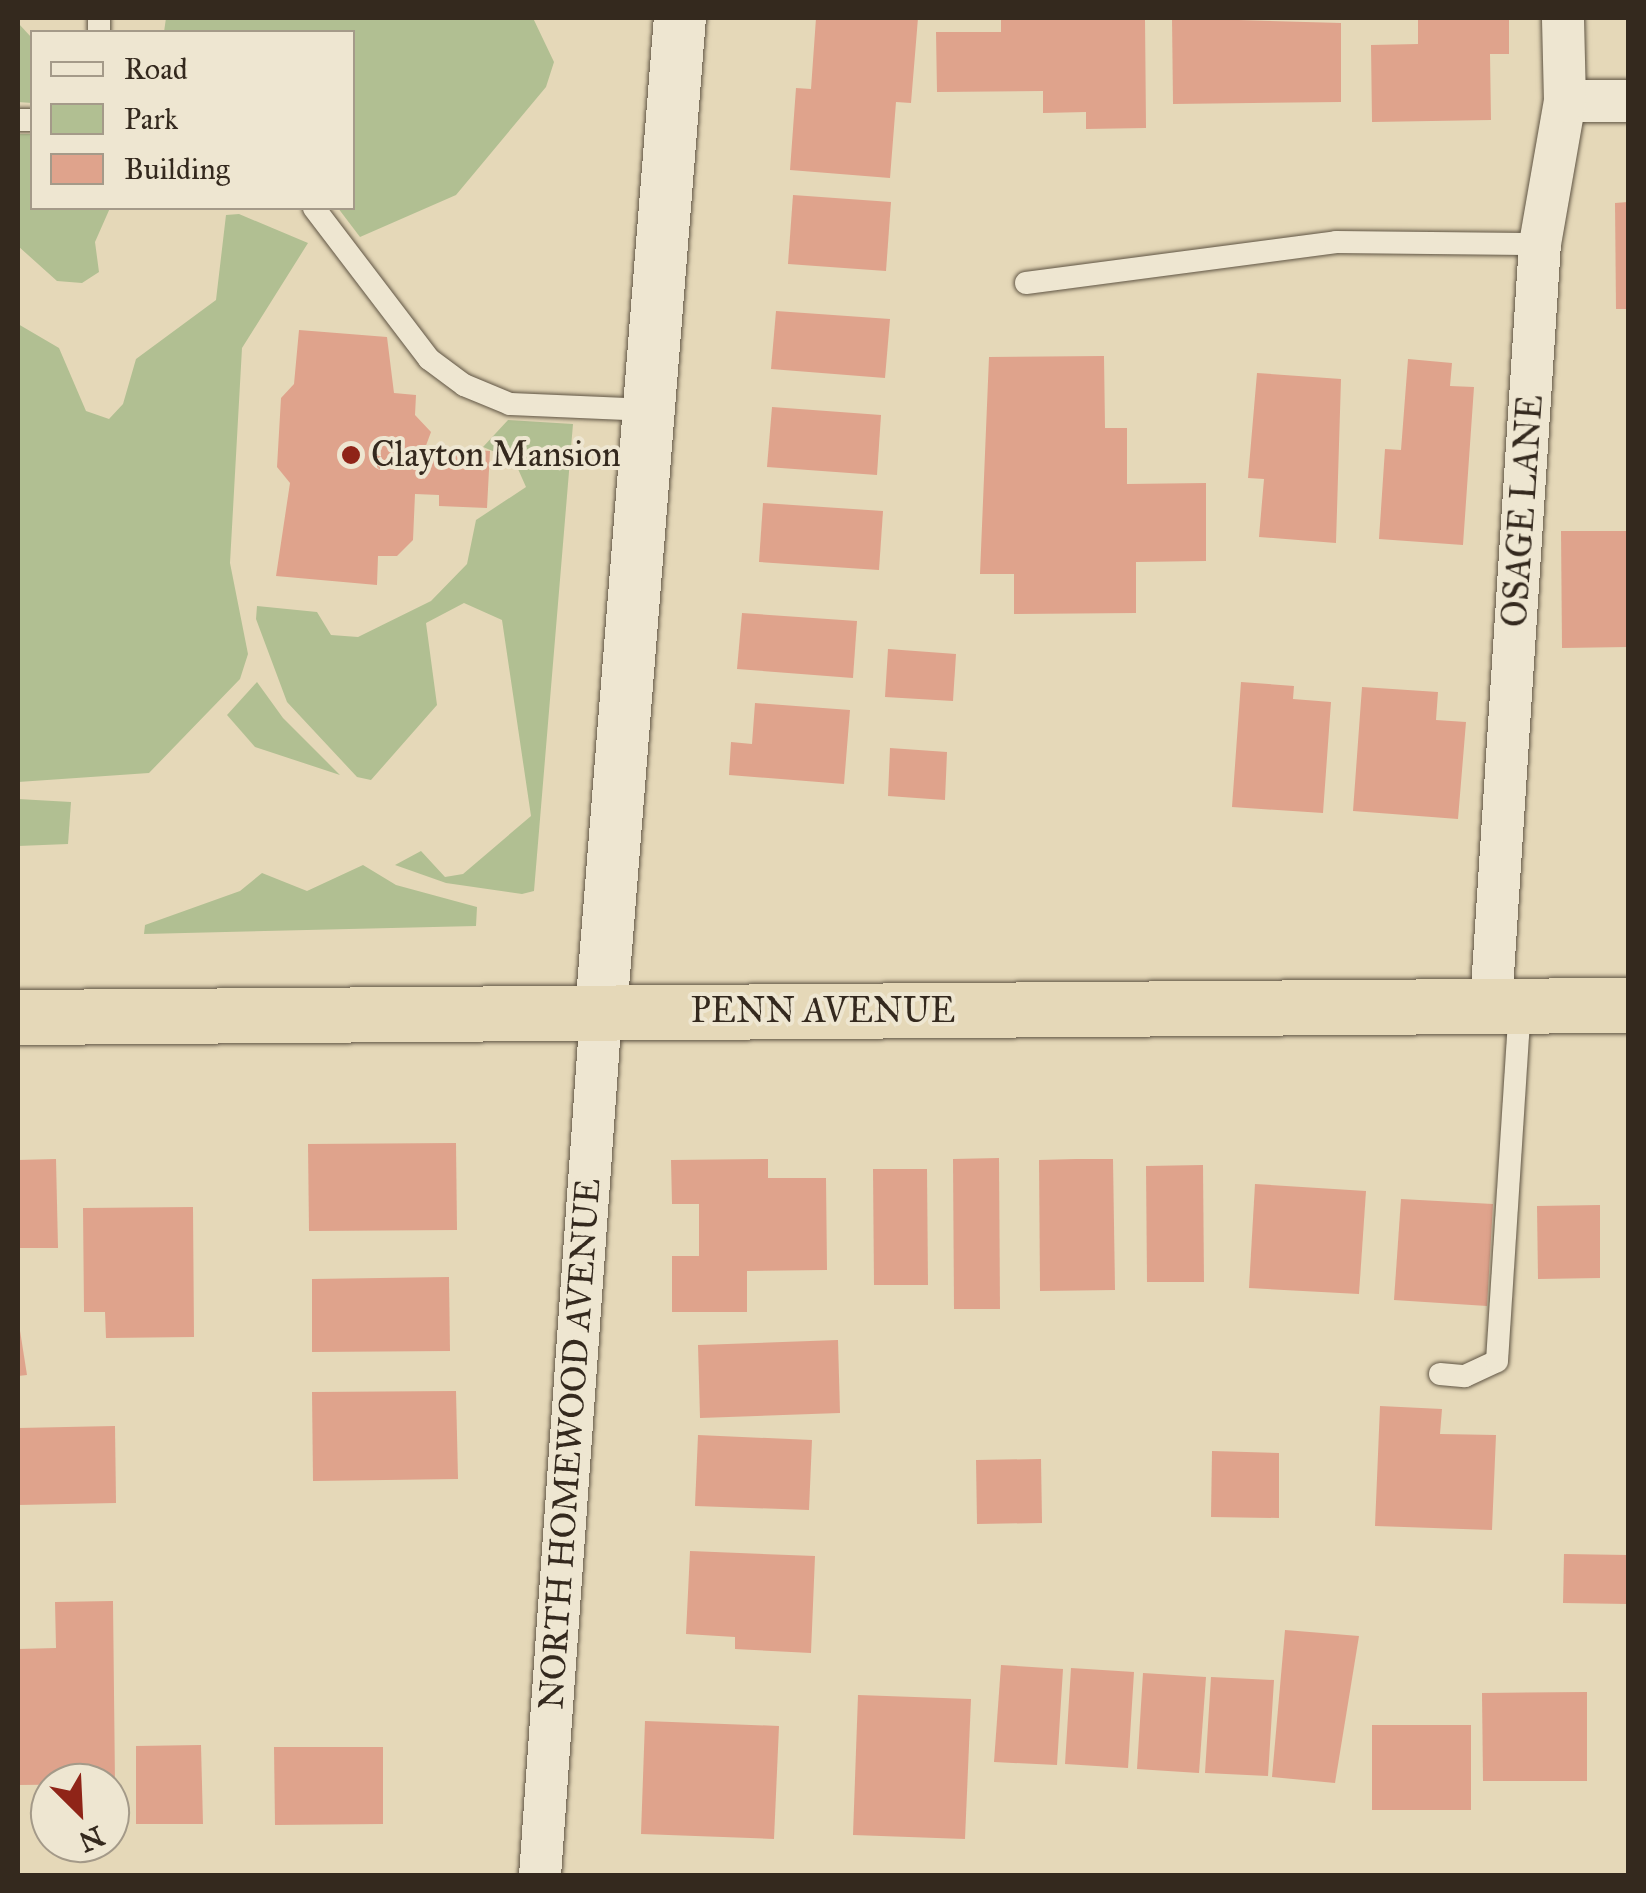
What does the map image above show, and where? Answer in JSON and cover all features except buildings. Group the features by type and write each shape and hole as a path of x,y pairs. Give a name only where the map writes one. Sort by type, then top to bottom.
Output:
{"highway":[{"name":"PENN AVENUE","path":"18,1017 1628,1004"}],"street":[{"path":"601,1012 680,18"},
{"name":"OSAGE LANE","path":"1506,1005 1540,244 1565,101 1563,18"},
{"path":"1565,101 1628,101"},
{"name":"NORTH HOMEWOOD AVENUE","path":"540,1876 601,1012"}],"lane":[{"path":"316,210 429,359 464,386 510,404 650,410"},
{"path":"1026,283 1336,242 1540,244"},
{"path":"1440,1374 1465,1376 1498,1361 1506,1005"}],"green space":[{"path":"166,18 533,18 554,62 546,87 456,195 360,237 340,210 355,210 355,30 164,30"},
{"path":"18,23 30,36 30,103 18,102"},
{"path":"18,134 30,134 30,210 109,210 95,242 99,272 82,283 57,281 18,246"},
{"path":"239,214 308,243 242,348 230,563 248,654 240,679 149,773 18,782 18,324 59,348 86,411 109,419 123,404 136,359 216,300 226,215"},
{"path":"508,420 573,424 534,891 522,894 446,883 395,865 421,851 445,877 463,874 531,816 502,620 464,603 426,623 437,705 371,780 357,777 287,702 256,619 257,606 317,612 331,635 358,637 431,601 467,564 476,520 526,487 514,460 483,447"},
{"path":"257,682 283,718 340,775 255,747 227,715"},
{"path":"18,799 71,802 68,844 18,846"},
{"path":"363,865 396,885 477,907 476,926 144,934 145,925 240,891 262,873 307,891"}],"place":[{"name":"Clayton Mansion","path":"351,455"}]}
